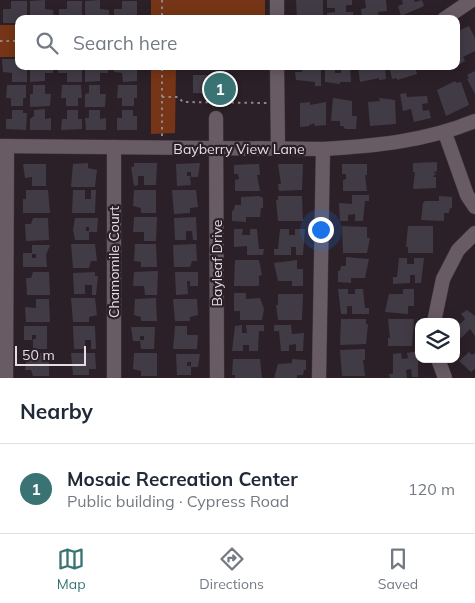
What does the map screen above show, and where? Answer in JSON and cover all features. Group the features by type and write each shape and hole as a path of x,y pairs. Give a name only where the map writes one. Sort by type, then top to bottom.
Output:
{"street":[{"path":"276,0 277,15"},
{"path":"450,15 472,0 475,5"},
{"path":"277,70 278,149"},
{"name":"Bayleaf Drive","path":"216,118 217,378"},
{"name":"Bayberry View Lane","path":"3,146 323,150 368,147 446,133 475,121"},
{"path":"446,133 467,195 475,207"},
{"path":"3,146 6,378"},
{"name":"Chamomile Court","path":"114,147 114,378"},
{"path":"319,378 323,150"},
{"path":"435,318 443,279 458,250 475,233"},
{"path":"440,363 446,378"}],"path":[{"path":"162,0 162,15"},
{"path":"0,41 15,41"},
{"path":"162,70 162,148"},
{"path":"162,97 178,97 183,102 277,103"}],"shaded area":[{"path":"151,0 265,0 265,15 151,15"},
{"path":"0,25 15,25 15,57 0,57"},
{"path":"151,70 176,70 175,133 151,134"}],"building":[{"path":"45,0 45,9 53,10 54,15 30,15 30,1"},
{"path":"100,0 100,9 109,10 109,15 85,15 85,1"},
{"path":"296,0 323,0 323,15 297,15"},
{"path":"327,0 352,0 352,5 346,5 346,12 353,12 353,15 327,15 327,13 335,12 335,8 327,8"},
{"path":"365,0 386,0 387,11 378,12 379,15 362,15 361,9 366,8"},
{"path":"402,0 414,0 415,2 422,0 424,6 401,15 398,6 403,4"},
{"path":"11,1 27,1 27,15 15,15 15,23 3,23 3,9 11,9"},
{"path":"67,1 82,1 82,15 59,15 59,9 67,9"},
{"path":"122,1 137,1 137,15 114,15 114,9 122,9"},
{"path":"469,26 475,38 475,51 463,57 465,61 460,64 460,45 460,30"},
{"path":"2,59 15,59 15,70 27,70 27,82 12,82 12,73 3,72"},
{"path":"30,70 53,70 53,73 45,73 45,81 30,82"},
{"path":"58,70 82,70 82,82 67,82 67,73 58,73"},
{"path":"85,70 108,70 108,73 100,73 100,81 85,82"},
{"path":"114,70 137,70 137,81 123,82 122,73 114,72"},
{"path":"302,70 321,70 321,86 315,86 315,82 296,80 295,72 302,72"},
{"path":"325,70 335,70 335,73 341,73 341,70 350,70 351,82 340,82 340,84 325,82"},
{"path":"358,70 385,70 386,79 379,80 379,78 360,82"},
{"path":"390,70 416,70 417,74 397,80 397,78 392,79"},
{"path":"475,71 475,94 467,79 469,78 467,75"},
{"path":"193,75 207,75 207,78 211,78 211,83 231,83 231,94 193,93"},
{"path":"455,81 456,83 461,82 469,105 446,116 437,90"},
{"path":"7,85 26,85 26,98 23,98 23,106 11,106 11,98 6,98"},
{"path":"33,85 45,85 45,94 51,94 50,106 30,107 30,94 33,94"},
{"path":"62,85 81,85 82,98 78,98 78,106 66,106 66,98 61,98"},
{"path":"89,85 100,85 100,94 106,94 105,107 85,107 85,94 89,93"},
{"path":"118,85 137,85 137,98 134,98 134,106 122,106 122,98 117,98"},
{"path":"406,93 407,97 427,96 428,103 422,104 423,111 429,110 431,118 414,122 411,109 403,111 400,94"},
{"path":"333,98 352,101 352,116 357,116 356,129 345,129 343,126 340,126 340,121 331,121"},
{"path":"379,98 395,100 396,124 370,126 368,102 380,101"},
{"path":"310,102 310,105 326,102 326,125 315,126 314,123 311,125 311,123 309,126 300,127 300,103"},
{"path":"45,109 45,119 51,118 51,130 30,130 30,119 34,116 34,110"},
{"path":"12,110 23,110 23,113 27,113 26,130 6,129 6,119 12,119"},
{"path":"67,110 78,110 78,119 82,119 82,129 61,130 62,119 67,119"},
{"path":"89,110 100,110 100,119 106,118 106,130 86,130 85,118 89,118"},
{"path":"122,110 133,110 133,116 137,116 137,130 117,130 117,118 122,118"},
{"path":"437,162 437,171 433,173 436,173 433,177 436,177 436,188 413,189 415,172 413,172 413,163"},
{"path":"88,163 88,168 97,170 95,187 71,187 73,164"},
{"path":"134,163 157,163 156,185 144,185 144,176 138,176 138,185 134,186 131,167 134,167"},
{"path":"200,163 198,177 191,177 191,172 187,172 187,176 190,176 191,185 177,186 176,164"},
{"path":"23,164 46,164 46,186 32,186 32,177 25,178"},
{"path":"259,164 260,175 257,175 260,191 235,191 235,180 239,179 238,174 234,174 234,165"},
{"path":"278,164 303,164 302,190 279,191 278,184 281,184"},
{"path":"342,164 367,164 367,175 365,175 367,191 343,191 343,180 346,179 346,174 342,174"},
{"path":"26,190 48,190 50,213 23,213 23,199 26,199"},
{"path":"73,190 85,190 85,199 91,199 91,190 96,190 95,213 72,213"},
{"path":"134,190 156,190 156,213 141,213 141,208 133,206"},
{"path":"172,190 196,190 198,207 190,208 190,213 174,214"},
{"path":"352,195 369,195 369,201 365,201 363,221 355,221 355,214 348,215 348,221 340,221 339,203 352,204"},
{"path":"259,196 263,198 263,208 261,208 260,217 246,217 246,222 232,221 232,211 235,205 241,205 241,197"},
{"path":"278,196 302,196 303,221 278,221 276,200 278,200"},
{"path":"439,196 452,197 452,208 450,208 449,213 444,213 444,221 421,220 423,203 425,201 439,201"},
{"path":"134,217 157,217 156,241 144,241 144,232 133,232"},
{"path":"196,217 197,240 193,240 192,231 186,231 186,240 175,240 174,218"},
{"path":"33,218 48,218 49,240 26,241 25,224 31,224"},
{"path":"75,218 98,218 97,232 89,232 89,240 75,240 73,230"},
{"path":"342,226 367,227 367,238 370,238 367,253 343,253"},
{"path":"408,226 433,226 433,253 408,253 408,247 406,247"},
{"path":"234,229 243,229 242,235 250,235 250,229 257,229 259,249 264,249 263,255 247,255 247,246 234,247"},
{"path":"280,229 289,229 289,235 295,235 295,229 305,229 303,255 296,255 296,247 291,247 291,255 274,255 274,249 278,249"},
{"path":"71,244 95,244 97,261 91,261 89,268 73,268"},
{"path":"135,244 156,244 157,267 141,267 141,262 134,261"},
{"path":"196,244 197,261 192,261 190,267 174,267 173,245"},
{"path":"32,245 50,245 46,255 47,267 23,267 23,253 32,253","holes":["32,254 36,254 36,258 32,258"]},
{"path":"346,257 369,259 365,278 351,278 351,283 338,282 338,271 340,271 341,266 346,266"},
{"path":"399,258 407,258 407,264 414,264 414,258 424,258 421,283 415,283 415,275 410,275 410,283 393,284 393,277 397,277"},
{"path":"235,260 259,260 262,275 259,276 259,286 234,286"},
{"path":"297,260 297,269 303,269 303,286 292,286 292,281 278,281 274,263"},
{"path":"158,271 157,295 145,295 144,286 133,286 134,272"},
{"path":"33,272 49,272 50,295 27,295 26,278 31,278"},
{"path":"95,272 95,276 98,276 96,295 92,295 92,285 85,285 85,294 74,294 73,273"},
{"path":"175,272 198,272 198,286 190,286 190,281 187,281 188,294 176,295"},
{"path":"338,289 348,289 348,294 355,294 355,289 363,289 365,308 369,308 369,314 352,314 352,306 347,306 347,314 341,314"},
{"path":"403,289 414,289 414,306 408,306 408,314 385,312 389,294 403,294"},
{"path":"234,293 246,293 246,299 260,298 264,309 262,320 240,320 240,311 234,311"},
{"path":"278,294 303,294 302,320 278,320 276,305 278,305"},
{"path":"71,298 95,298 97,315 89,317 89,322 73,322"},
{"path":"156,298 157,321 141,321 141,317 134,315 135,299"},
{"path":"36,299 49,299 50,322 26,322 25,307 36,308"},
{"path":"173,299 197,299 198,315 190,317 190,321 175,321"},
{"path":"467,310 475,316 475,336 470,329 460,337 460,324 465,319 461,314"},
{"path":"341,319 366,319 366,324 368,324 366,344 340,345"},
{"path":"388,319 414,319 412,346 388,346 388,338 390,338"},
{"path":"242,325 242,333 247,333 246,325 264,325 264,331 259,331 258,351 249,351 249,345 243,345 243,351 232,351 235,326"},
{"path":"274,325 291,325 292,334 304,333 303,351 296,351 296,344 289,345 289,351 281,351 279,331 274,331"},
{"path":"24,326 47,326 47,349 33,349 33,339 36,339 36,335 32,335 32,340 24,340"},
{"path":"73,326 95,326 96,349 91,349 91,340 85,340 85,349 74,349"},
{"path":"175,326 187,326 187,335 198,335 197,349 173,349"},
{"path":"131,327 155,327 154,349 141,349 140,340 133,341","holes":["140,336 144,336 144,340 140,340"]},
{"path":"365,349 365,360 363,360 365,376 342,376 340,350"},
{"path":"415,352 415,363 418,363 418,377 412,377 411,369 406,370 407,378 390,378 389,374 393,374 393,354 401,353 402,359 408,358 407,353"},
{"path":"469,352 472,355 475,353 475,369 471,372 460,360"},
{"path":"27,353 49,353 49,376 33,376 31,370 25,370"},
{"path":"71,353 95,353 96,369 89,369 89,375 73,375"},
{"path":"134,353 157,353 157,376 141,376 141,371 133,369"},
{"path":"176,354 200,354 198,367 191,367 191,375 177,375","holes":["187,362 191,362 191,366 187,366"]},
{"path":"233,359 260,359 262,378 235,378 235,375 232,375"},
{"path":"292,359 306,360 306,370 304,370 303,375 297,375 297,378 274,378 278,364 292,363"}],"place":[{"name":"Mosaic Recreation Center","path":"220,89"}]}
